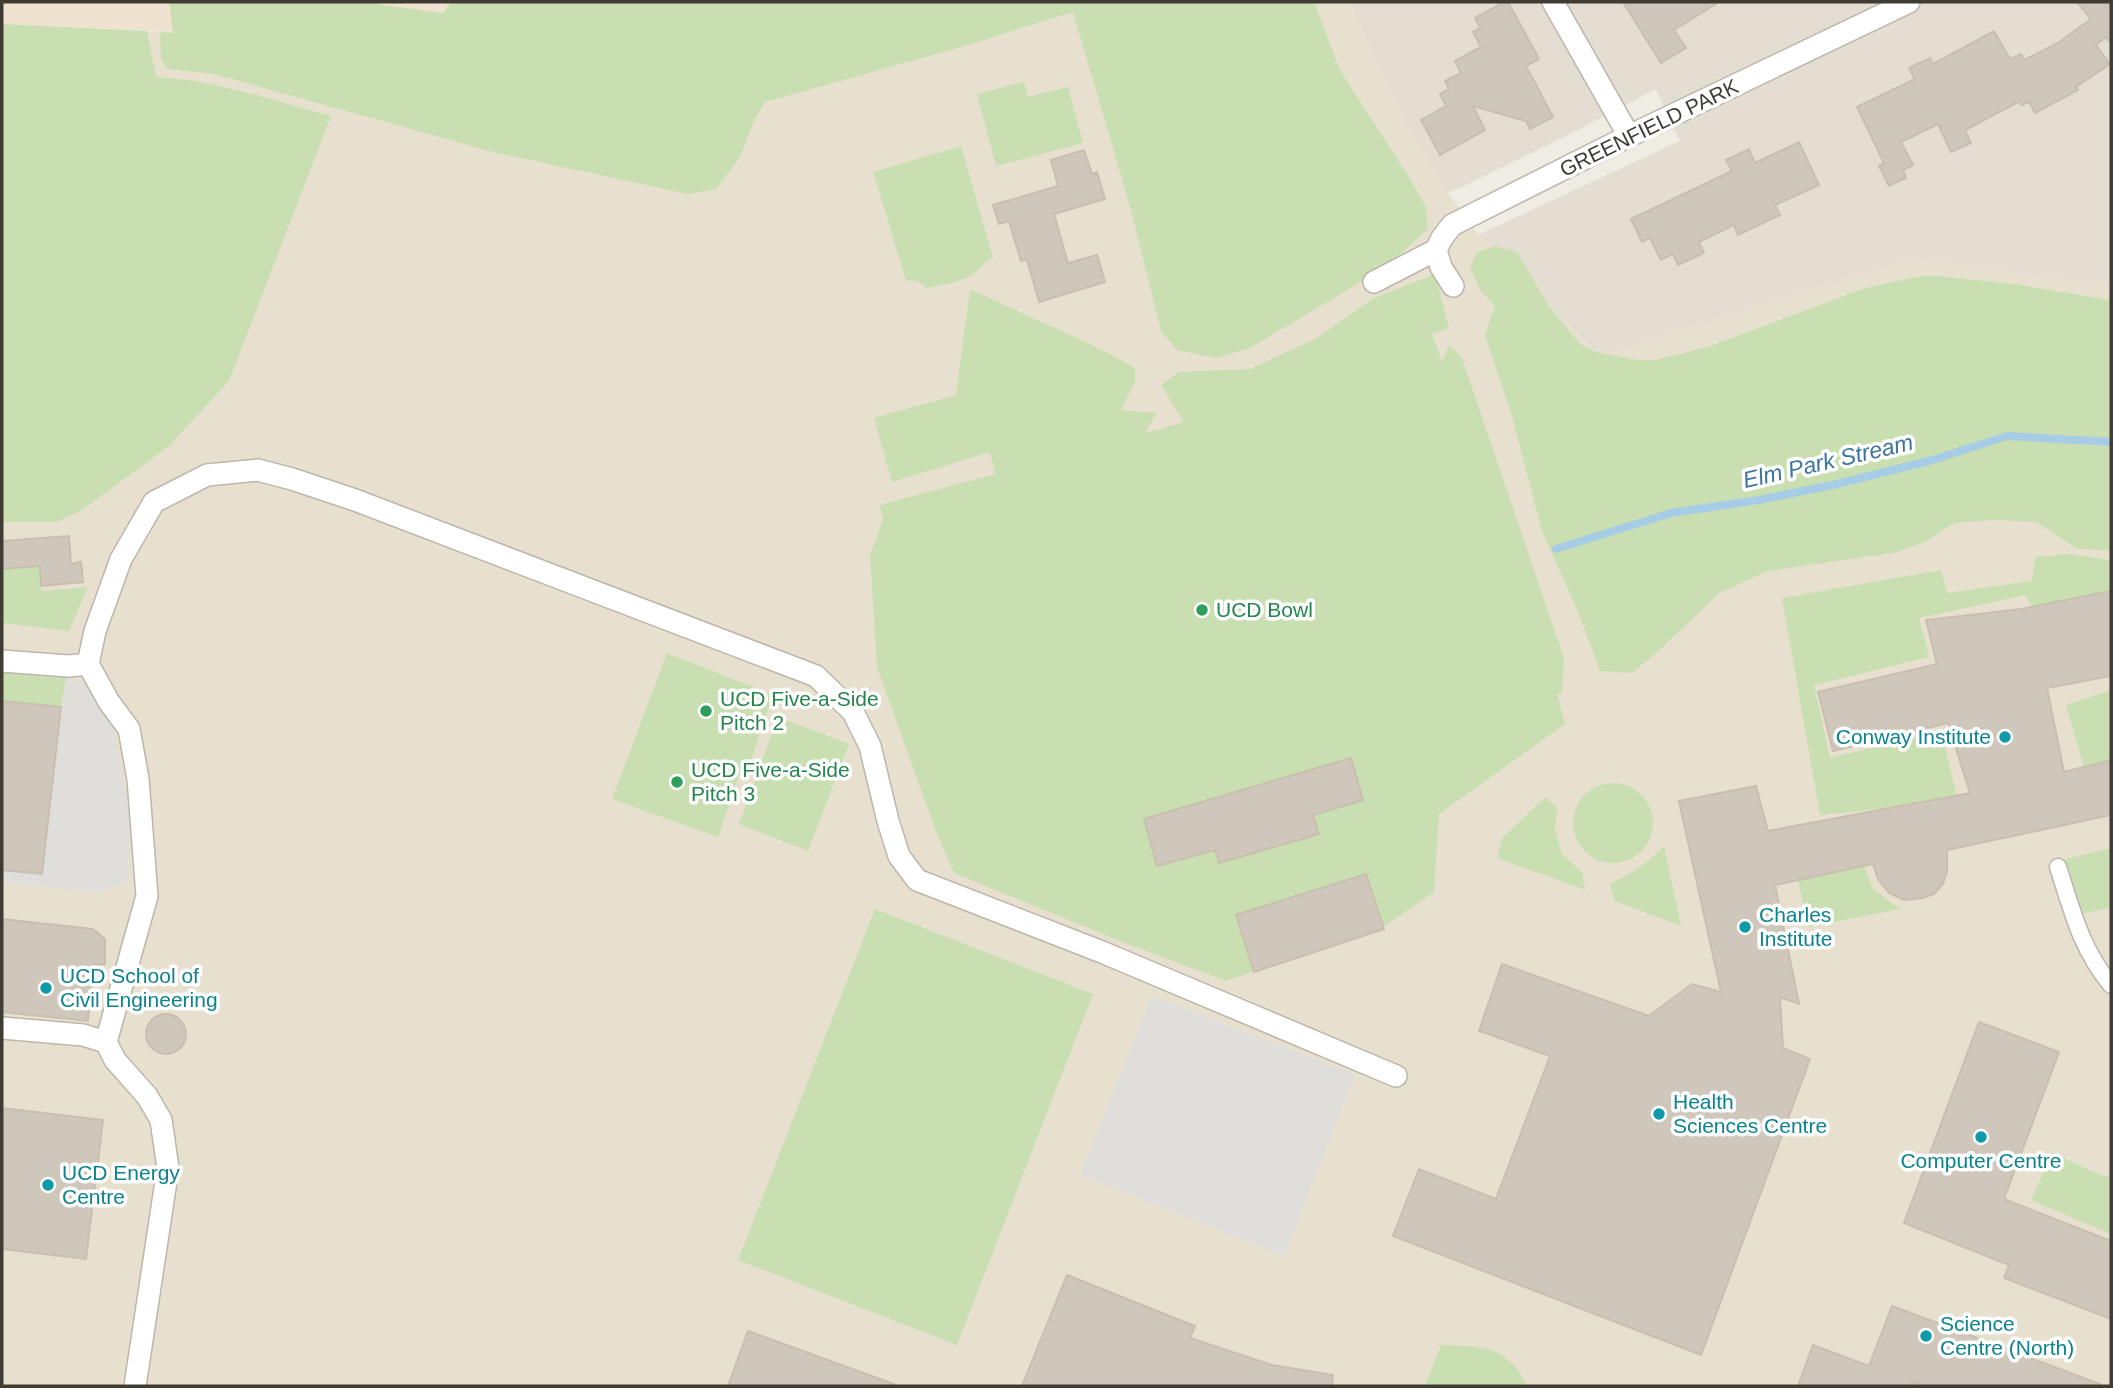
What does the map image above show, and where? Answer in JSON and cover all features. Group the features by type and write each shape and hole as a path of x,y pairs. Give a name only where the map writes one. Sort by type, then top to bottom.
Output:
{"street":[{"path":"1553,2 1629,136"},
{"name":"GREENFIELD PARK","path":"1436,250 1452,225 1629,136 1909,2"},
{"path":"1374,282 1436,250 1441,267 1453,286"},
{"path":"135,1386 168,1168 160,1120 146,1096 115,1060 106,1042 147,896 138,779 129,729 109,702 88,664 95,631 121,559 154,502 207,475 258,470 292,479 355,500 816,676 853,712 870,746 899,856 917,880 1102,951 1396,1076"},
{"path":"2,660 68,666 88,664"},
{"path":"2058,867 2079,934 2100,972 2111,985"},
{"path":"2,1028 83,1035 106,1042"}],"shaded area":[{"path":"2,2 574,2 428,53 140,30 2,24"},
{"path":"574,2 1350,2 1407,124 1478,235 1600,356 1916,257 2111,287 2111,1386 2,1386 2,24 147,31 428,53"},
{"path":"1317,2 2111,2 2111,287 1916,257 1600,356 1478,235 1680,141 1656,89 1568,135 1443,194"},
{"path":"66,678 87,683 112,718 131,819 127,882 98,893 2,882 2,870 42,873"},
{"path":"1152,996 1355,1074 1284,1256 1080,1175"}],"green space":[{"path":"169,2 377,2 443,13 451,2 1314,2 1340,70 1426,207 1428,229 1388,266 1250,348 1216,358 1177,350 1161,331 1130,206 1073,12 958,48 765,102 754,121 740,157 716,189 688,194 497,153 214,74 168,69 161,59 160,32 173,33"},
{"path":"2,24 147,31 156,77 200,82 331,116 229,381 169,446 82,510 57,522 2,522"},
{"path":"1024,82 1028,97 1068,87 1083,143 996,166 977,94"},
{"path":"961,146 993,258 965,279 927,288 917,281 906,280 873,172"},
{"path":"1495,246 1517,252 1548,305 1580,344 1599,353 1639,360 1656,360 1708,347 1865,288 1927,275 2014,284 2111,300 2111,551 2076,548 2036,522 1995,520 1954,523 1925,542 1893,553 1768,571 1719,593 1632,673 1600,671 1578,612 1542,531 1511,413 1485,335 1495,305 1482,293 1470,268 1477,252"},
{"name":"UCD Bowl","path":"1435,274 1449,328 1432,334 1442,362 1449,345 1462,358 1564,658 1562,694 1557,694 1565,724 1439,814 1434,892 1383,927 1226,981 954,873 936,832 877,667 870,555 883,520 880,505 995,474 990,452 892,482 874,418 956,395 970,289 1135,368 1135,382 1121,410 1156,413 1146,433 1184,422 1161,385 1179,372 1250,369 1317,338 1372,299"},
{"path":"2067,554 2111,560 2111,598 2035,611 2025,595 1919,618 1929,657 1814,685 1830,758 1941,731 1958,801 1820,815 1782,598 1941,570 1947,593 2032,581 2035,557"},
{"path":"40,566 41,591 88,587 69,631 2,623 2,569"},
{"path":"667,653 773,695 748,768 742,766 718,837 612,799"},
{"path":"2,671 66,678 61,707 2,701"},
{"path":"2111,690 2111,764 2084,767 2066,705"},
{"path":"778,717 849,744 808,851 739,824"},
{"path":"1613,783 1628,786 1641,795 1650,808 1653,823 1650,838 1641,851 1628,860 1613,863 1598,860 1585,851 1576,838 1573,823 1576,808 1585,795 1598,786"},
{"path":"1546,797 1557,808 1555,830 1562,854 1582,872 1585,890 1497,858 1502,838"},
{"path":"1664,846 1681,926 1615,901 1610,884 1652,858"},
{"path":"2111,848 2111,907 2069,917 2058,861"},
{"path":"1864,866 1873,889 1900,909 1808,927 1798,880"},
{"path":"875,909 1093,994 957,1345 738,1260"},
{"path":"2052,1153 2103,1176 2111,1175 2111,1234 2031,1200"},
{"path":"1441,1345 1469,1346 1492,1351 1511,1363 1528,1386 1425,1386"}],"building":[{"path":"1508,2 1539,59 1526,66 1553,117 1530,129 1526,121 1473,106 1485,130 1440,155 1421,120 1446,106 1440,94 1449,89 1445,81 1461,73 1455,61 1481,47 1473,32 1480,28 1475,18"},
{"path":"1623,2 1719,2 1674,30 1686,48 1661,63"},
{"path":"2077,2 2111,2 2111,44 2106,37 2096,45 2110,64 2076,87 2078,90 2035,113 2029,102 2022,105 2020,101 1965,130 1971,143 1951,152 1938,124 1901,142 1913,165 1903,170 1906,178 1889,186 1879,166 1884,163 1857,107 1915,79 1909,68 1930,58 1933,64 1994,31 2010,59 2021,54 2024,60 2058,43 2091,19"},
{"path":"1799,142 1819,185 1775,205 1780,215 1738,235 1734,225 1699,242 1704,253 1678,265 1673,254 1661,260 1650,238 1642,242 1631,219 1732,171 1726,160 1749,149 1755,163"},
{"path":"1084,150 1092,174 1097,172 1105,199 1054,214 1068,263 1097,255 1105,282 1039,302 1027,259 1021,261 1009,221 999,224 993,205 1058,186 1051,160"},
{"path":"69,536 71,564 81,562 83,582 41,586 40,566 2,569 2,541"},
{"path":"2111,591 2111,676 2047,688 2064,772 2111,760 2111,815 1947,850 1947,871 1943,884 1934,894 1923,898 1904,900 1889,893 1878,879 1873,864 1775,885 1799,1004 1780,997 1783,1048 1810,1059 1701,1355 1393,1236 1419,1169 1496,1199 1550,1056 1479,1031 1502,964 1649,1016 1692,984 1721,992 1679,801 1756,786 1768,831 1970,793 1948,723 1833,751 1818,692 1937,664 1926,620 2021,609"},
{"path":"2,701 61,707 42,874 2,870"},
{"path":"1351,758 1363,800 1313,815 1319,834 1219,863 1215,850 1157,866 1144,819"},
{"path":"1366,874 1384,929 1254,972 1236,915"},
{"name":"UCD School of Civil Engineering","path":"2,919 93,929 105,939 105,964 93,965 88,1021 2,1012"},
{"path":"166,1014 180,1020 186,1034 180,1048 166,1054 152,1048 146,1034 152,1020"},
{"name":"Computer Centre","path":"1979,1022 2059,1052 2004,1199 2111,1241 2111,1319 2004,1278 2009,1265 1904,1223"},
{"name":"UCD Energy Centre","path":"2,1108 103,1120 86,1259 2,1249"},
{"path":"1067,1275 1195,1326 1190,1338 1272,1365 1333,1375 1332,1386 1022,1386"},
{"name":"Science Centre (North)","path":"1892,1306 2100,1384 1798,1386 1813,1345 1869,1366"},
{"path":"748,1331 894,1384 728,1386"}],"waterway":[{"name":"Elm Park Stream","path":"1556,549 1671,513 1759,500 1837,484 1929,461 2007,436 2111,442"}],"place":[{"name":"UCD Bowl","path":"1202,610"},
{"name":"UCD Five-a-Side Pitch 2","path":"706,711"},
{"name":"Conway Institute","path":"2005,737"},
{"name":"UCD Five-a-Side Pitch 3","path":"677,782"},
{"name":"Charles Institute","path":"1745,927"},
{"name":"UCD School of Civil Engineering","path":"46,988"},
{"name":"Health Sciences Centre","path":"1659,1114"},
{"name":"Computer Centre","path":"1981,1137"},
{"name":"UCD Energy Centre","path":"48,1185"},
{"name":"Science Centre (North)","path":"1926,1336"}]}
